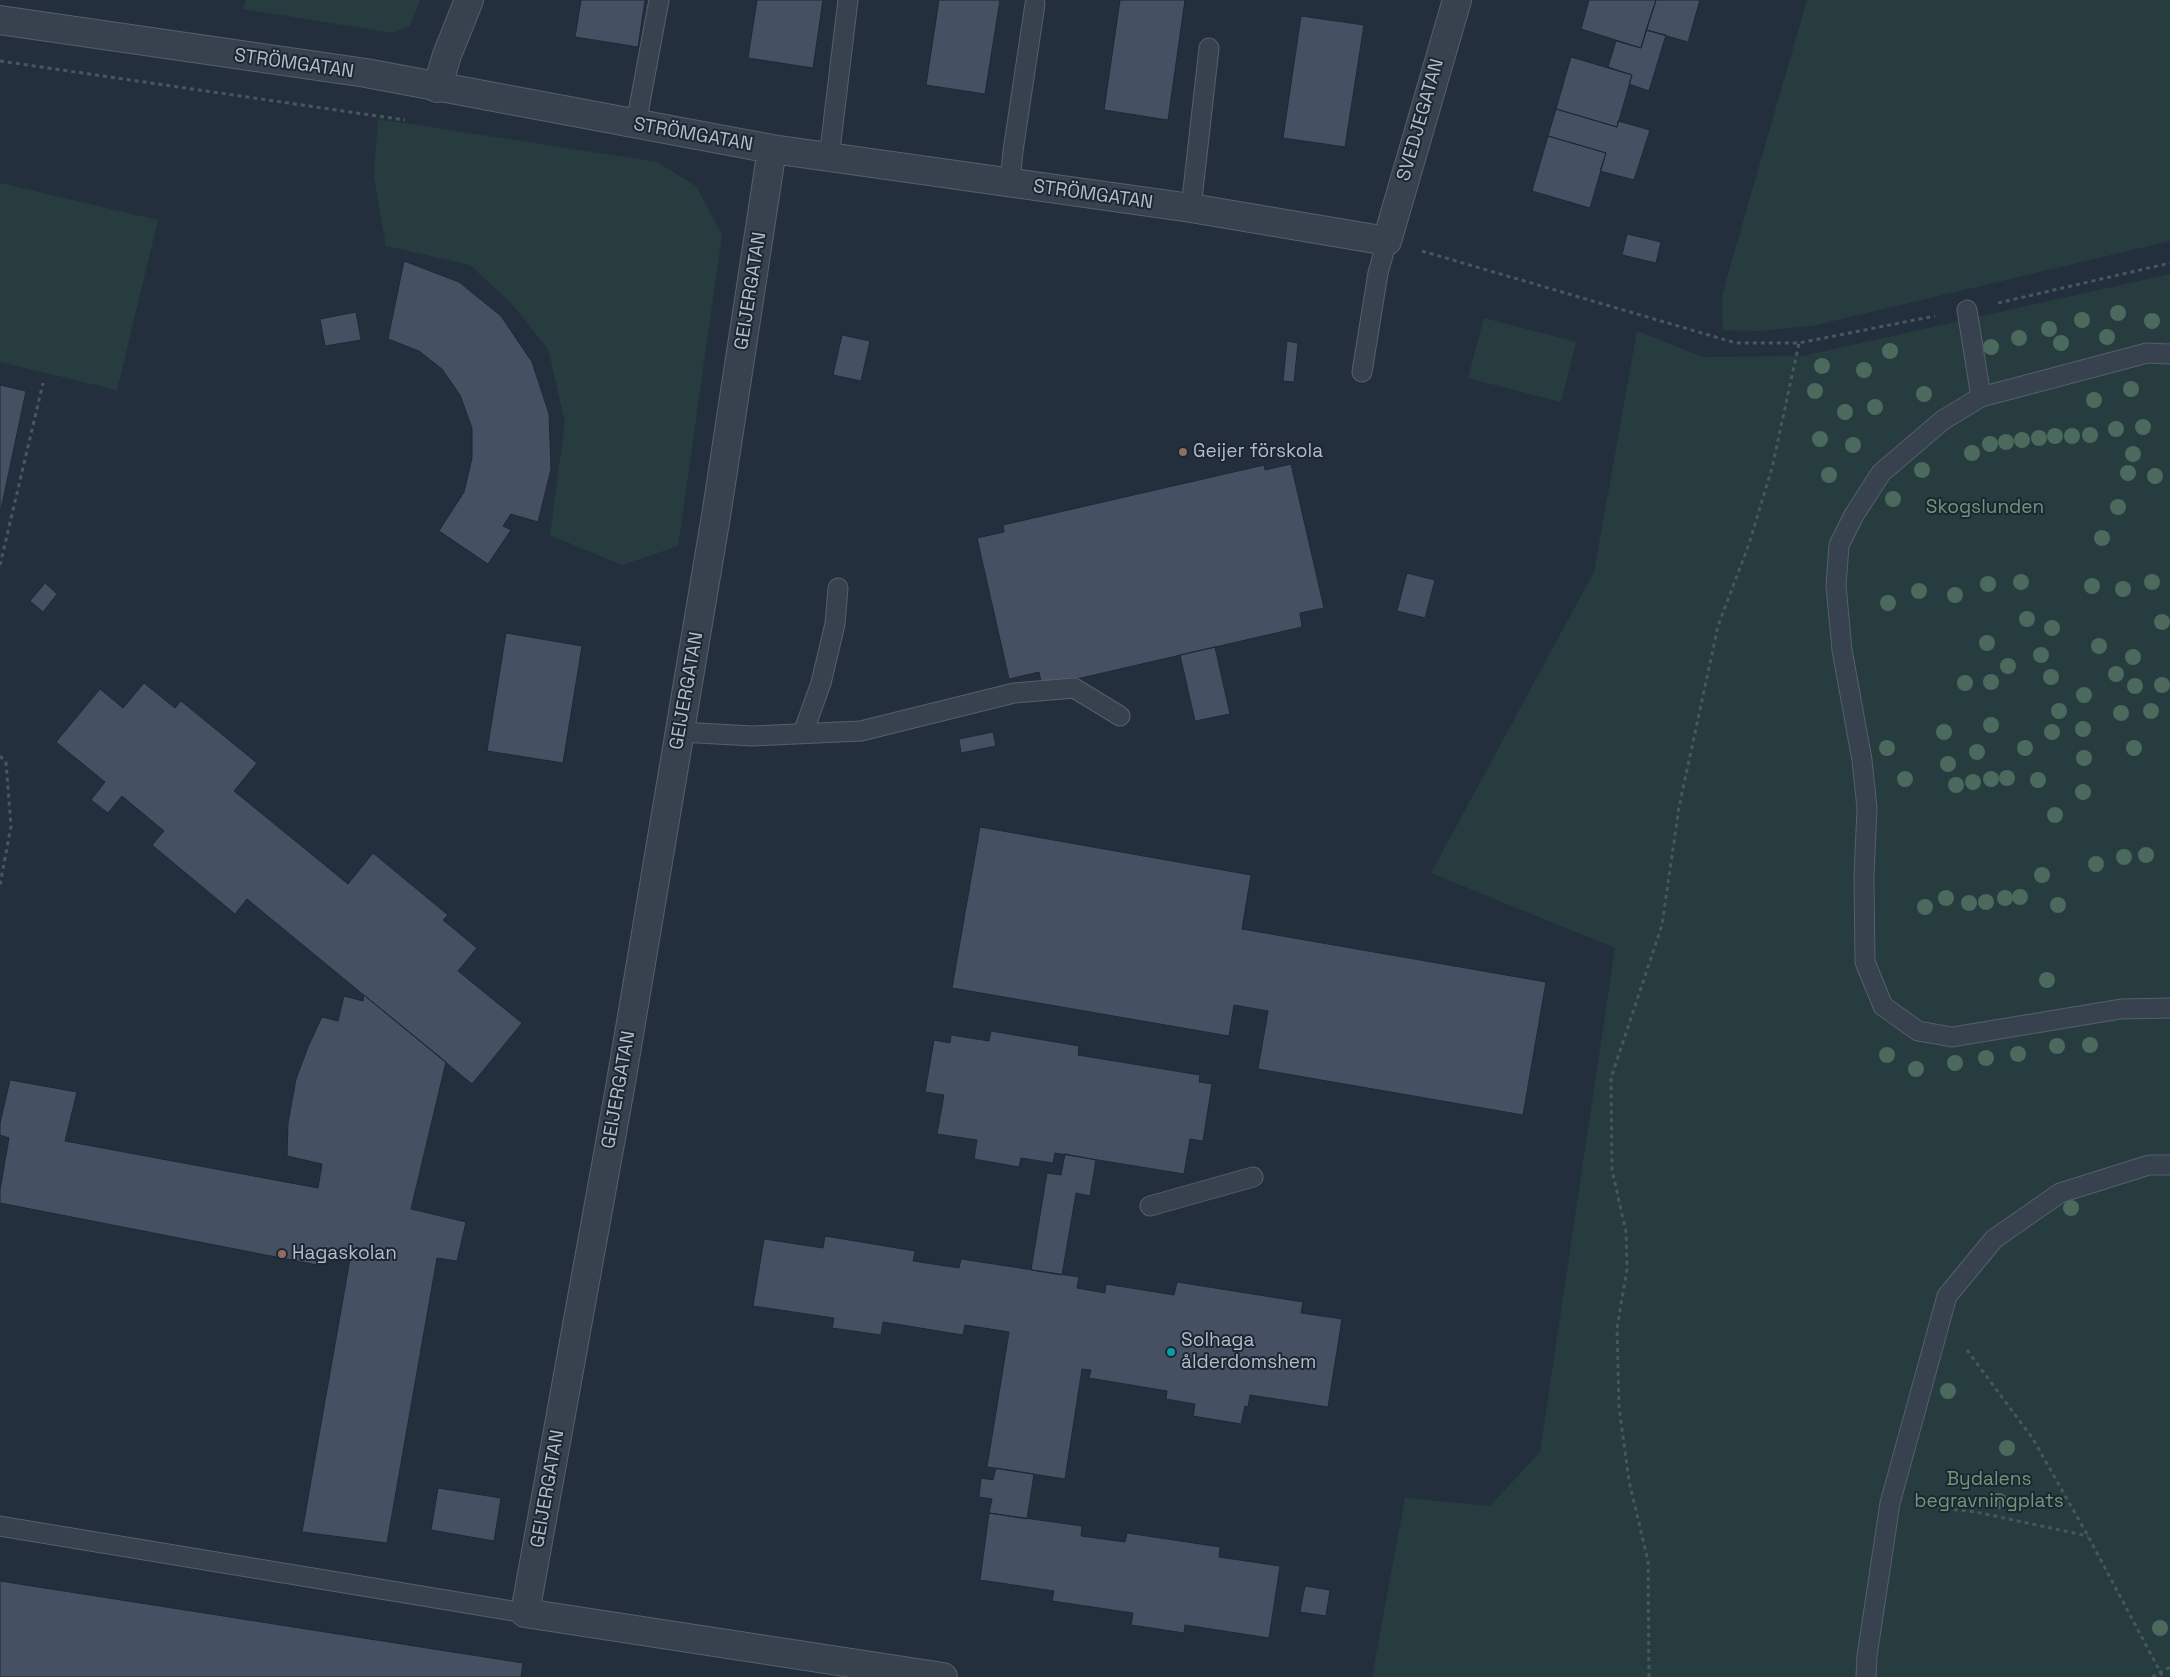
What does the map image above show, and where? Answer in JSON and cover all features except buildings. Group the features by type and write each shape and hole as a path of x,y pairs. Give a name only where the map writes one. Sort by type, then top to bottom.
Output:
{"street":[{"path":"437,88 447,55 469,0"},
{"name":"SVEDJEGATAN","path":"1387,241 1457,0"},
{"name":"STRÖMGATAN","path":"0,20 226,55 366,73 437,88 772,149 1191,208 1387,241"},
{"name":"GEIJERGATAN","path":"525,1613 620,1088 716,516 772,149"},
{"path":"525,1613 943,1677"}],"lane":[{"path":"636,124 659,0"},
{"path":"829,158 848,0"},
{"path":"1010,183 1013,150 1035,4"},
{"path":"1191,208 1209,48"},
{"path":"1362,372 1378,273 1387,241"},
{"path":"1967,310 1981,397"},
{"path":"2170,354 2147,353 1981,397 1943,420 1881,473 1854,515 1839,545 1836,586 1842,650 1862,760 1867,808 1864,876 1864,962 1883,1006 1918,1031 1952,1037 2121,1009 2170,1008"},
{"path":"803,733 821,683 834,624 838,588"},
{"path":"680,732 752,736 861,731 1014,694 1074,688 1120,716"},
{"path":"1866,1677 1866,1656 1890,1503 1946,1296 1994,1239 2060,1193 2149,1165 2170,1164"},
{"path":"1150,1206 1253,1177"},
{"path":"0,1526 525,1613"}],"path":[{"path":"1387,241 1736,343 1799,343 1967,310 2170,263"},
{"path":"1649,1677 1648,1560 1629,1481 1619,1407 1617,1328 1627,1269 1626,1232 1612,1170 1611,1078 1662,925 1679,808 1718,626 1749,544 1772,468 1799,343"},
{"path":"0,565 43,383"},
{"path":"0,756 6,763 10,826 0,884"},
{"path":"1941,1315 2033,1439 2164,1677"},
{"path":"1890,1503 1976,1512 2088,1536"},
{"path":"2152,1677 2170,1667"}],"green space":[{"path":"246,0 420,0 410,26 393,33 243,9"},
{"path":"1807,0 2170,0 2170,241 1812,326 1758,331 1723,330 1722,295"},
{"path":"378,119 657,162 696,186 722,235 678,546 622,565 550,535 565,422 548,349 511,303 470,265 386,246 374,176"},
{"path":"0,183 158,220 117,390 0,362"},
{"path":"2170,274 2170,1677 1372,1677 1405,1498 1490,1506 1540,1452 1615,948 1431,873 1594,572 1637,331 1702,357 1803,356"},
{"path":"1484,318 1576,342 1561,402 1468,378"}],"place":[{"name":"Geijer förskola","path":"1183,452"},
{"name":"Hagaskolan","path":"282,1254"},
{"name":"Solhaga ålderdomshem","path":"1171,1352"}],"park label":[{"name":"Skogslunden","path":"1985,508"},
{"name":"Bydalens begravningplats","path":"1989,1491"}]}
